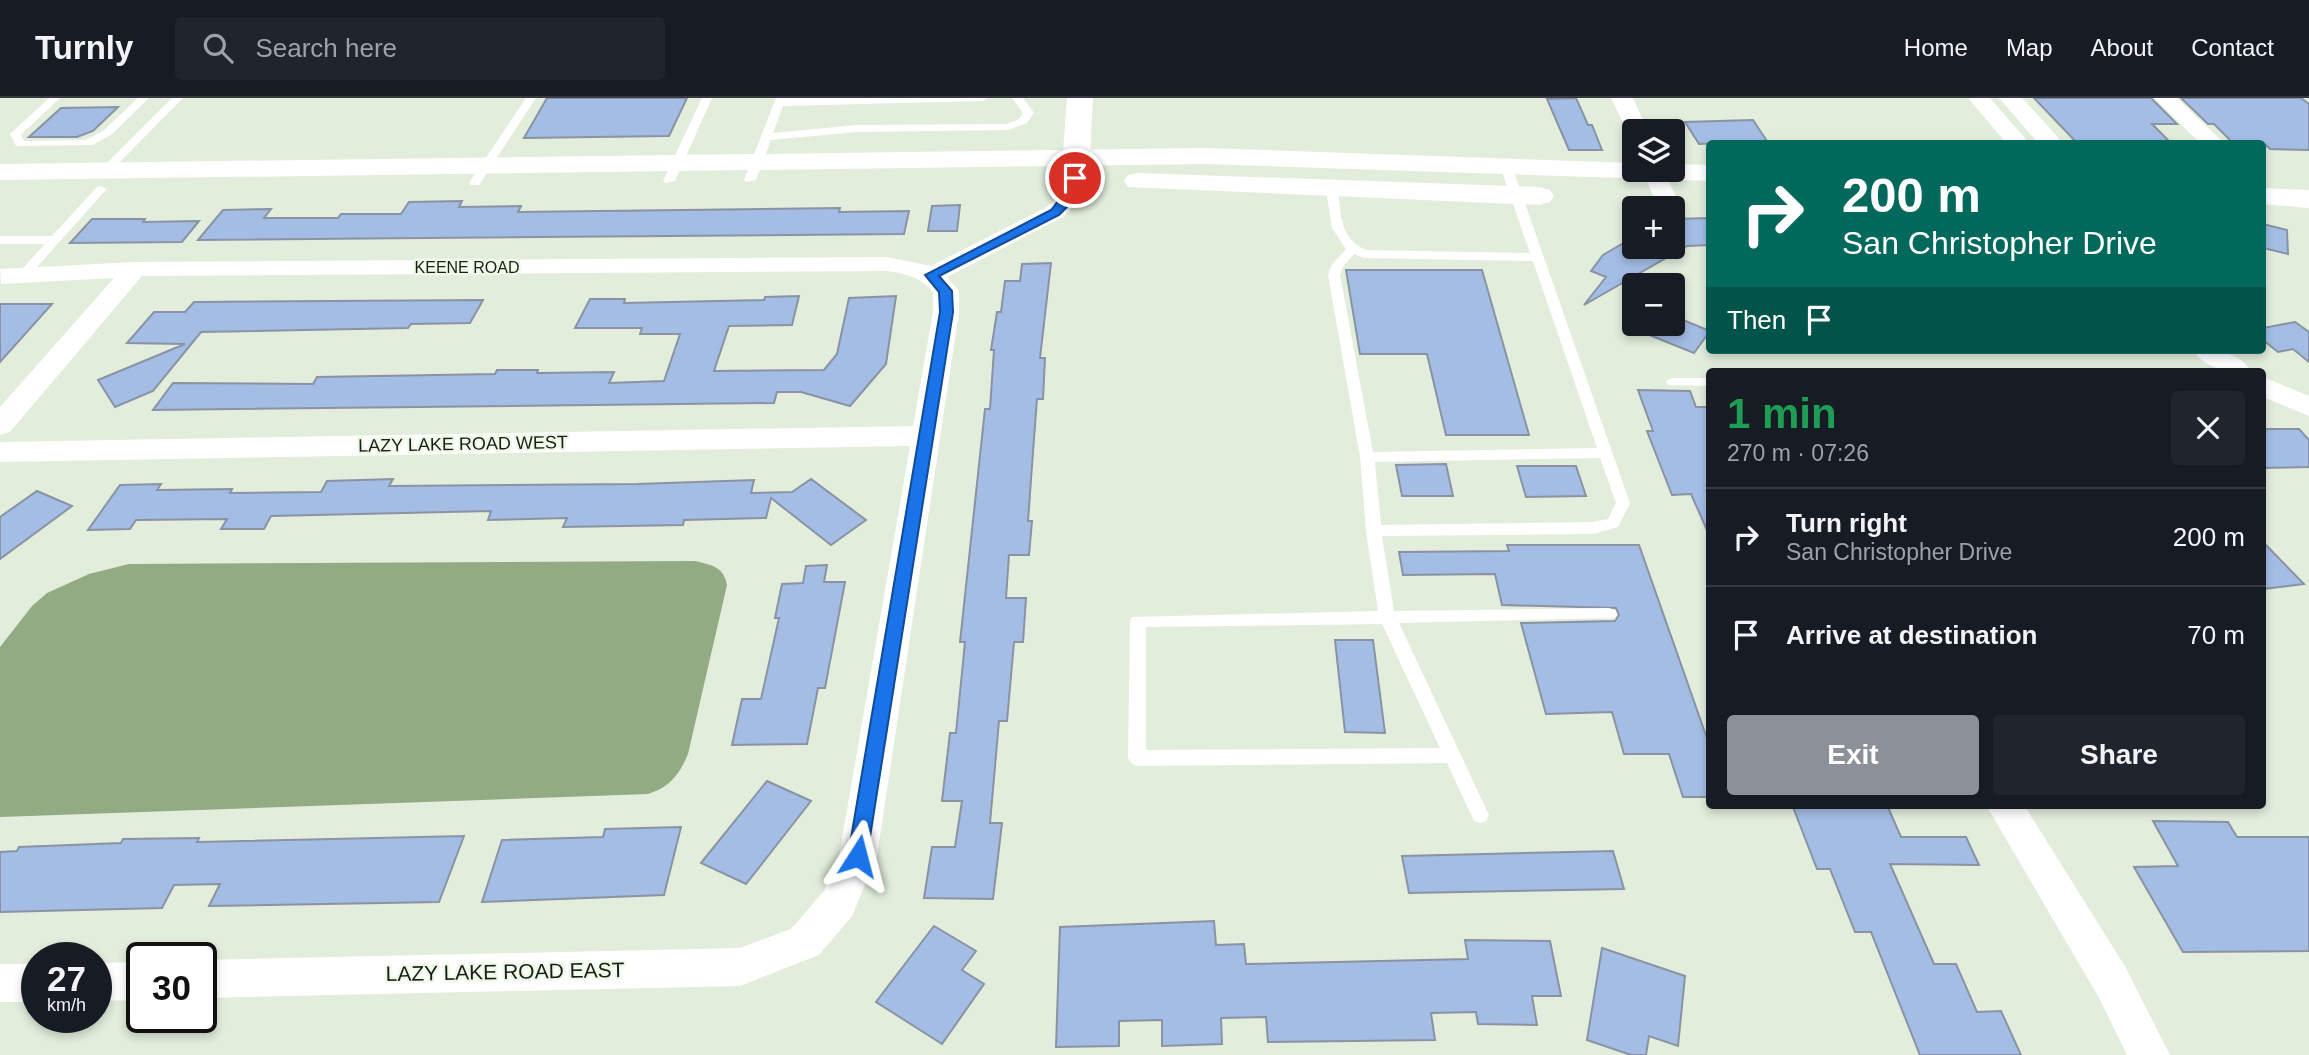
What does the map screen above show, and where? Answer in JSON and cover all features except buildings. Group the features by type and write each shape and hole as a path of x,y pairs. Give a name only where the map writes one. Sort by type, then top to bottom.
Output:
{"main road":[{"path":"1076,167 1080,98"},
{"path":"1076,167 1287,158 1511,182"},
{"path":"0,173 103,179 673,171 758,159 1076,167 1332,190 1511,182 1622,180"},
{"path":"1685,176 1706,174"},
{"path":"2266,177 2309,178"},
{"path":"0,192 103,179"},
{"path":"1664,182 1706,195"},
{"path":"2266,196 2309,199"}],"street":[{"path":"1622,98 1632,119"},
{"path":"1979,98 2016,140"},
{"path":"2010,98 2048,140"},
{"path":"2155,99 2186,140"},
{"path":"2155,99 2209,140"},
{"path":"925,436 946,312 946,291 932,275 1055,212 1066,202 1076,167"},
{"name":"KEENE ROAD","path":"8,275 135,269 887,264 911,267 932,275"},
{"path":"0,425 135,269"},
{"path":"2212,354 2233,368"},
{"path":"2266,387 2309,407"},
{"name":"LAZY LAKE ROAD WEST","path":"0,452 925,436"},
{"name":"LAZY LAKE ROAD EAST","path":"217,979 740,967 805,942 838,903 858,856 925,436"},
{"path":"2006,809 2112,982 2149,1055"},
{"path":"0,983 21,983"}],"lane":[{"path":"55,98 15,134 20,144 88,143 107,133 144,98"},
{"path":"8,275 55,240 103,179 178,98"},
{"path":"480,174 531,98"},
{"path":"673,171 707,98"},
{"path":"758,159 780,100 983,98"},
{"path":"758,159 813,130 863,127 1008,127 1023,121 1029,113 1017,98"},
{"path":"1374,531 1593,528 1613,523 1623,503 1511,182"},
{"path":"1332,190 1339,234 1352,249 1381,256 1536,257"},
{"path":"0,240 55,240"},
{"path":"1352,249 1337,266 1334,275 1367,457 1374,531 1387,616 1480,815"},
{"path":"1673,382 1706,382"},
{"path":"1367,457 1606,453"},
{"path":"1452,755 1137,758 1138,621 1609,614"}],"shaded area":[{"path":"695,561 720,571 727,585 688,754 673,779 648,794 0,817 0,647 32,606 47,593 89,574 129,564"}],"route":[{"path":"858,856 946,312 946,291 932,275 1055,212 1066,202 1075,178"}]}
